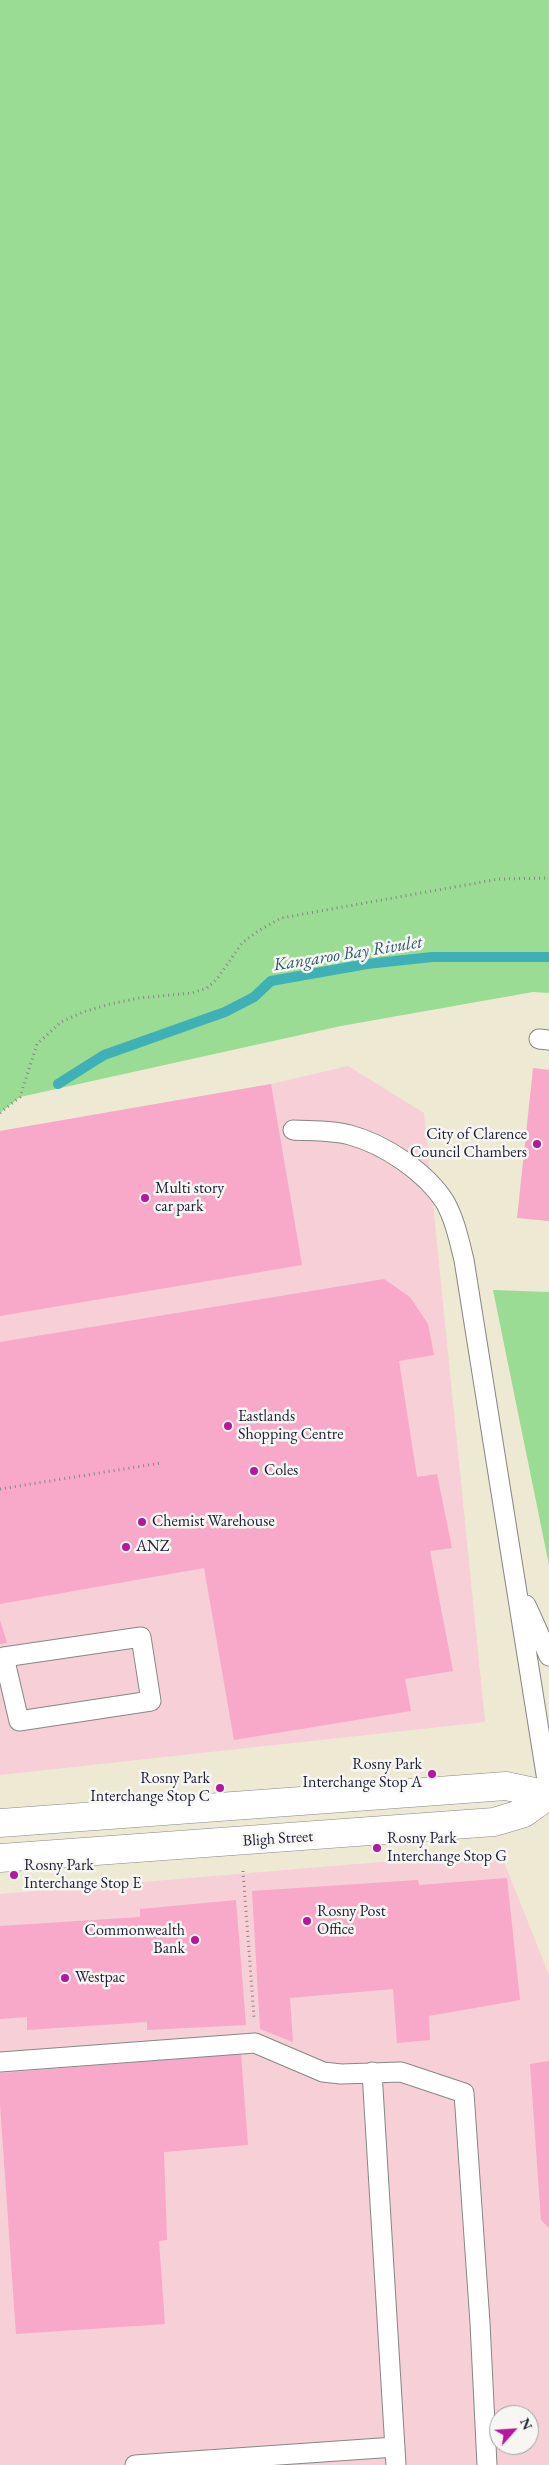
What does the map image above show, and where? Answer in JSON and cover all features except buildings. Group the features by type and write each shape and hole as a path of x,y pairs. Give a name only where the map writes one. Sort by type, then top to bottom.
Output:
{"street":[{"path":"0,1823 490,1787 521,1788 549,1795"},
{"name":"Bligh Street","path":"0,1858 494,1822 524,1813 549,1795"}],"lane":[{"path":"293,1130 328,1131 350,1135 377,1146 427,1181 444,1202 454,1221 464,1260 549,1795"},
{"path":"515,1579 549,1656"},
{"path":"141,1637 151,1702 19,1721 2,1658 141,1637"},
{"path":"0,2062 256,2043 322,2072 341,2074 401,2072 464,2093 480,2323 487,2465"},
{"path":"135,2465 396,2456 372,2072"}],"path":[{"path":"0,1113 20,1097 37,1044 61,1022 83,1012 110,1004 139,998 192,993 207,988 218,979 242,943 281,918 499,879 549,878"},
{"path":"0,1489 161,1463"},
{"path":"240,1841 256,2043"}],"shaded area":[{"name":"Eastlands Shopping Centre","path":"348,1066 424,1113 485,1722 0,1775 0,1131 271,1084"},
{"path":"500,1852 549,1975 549,2465 0,2465 0,1894"}],"green space":[{"path":"0,0 549,0 549,993 533,992 341,1026 20,1097 0,1113"},
{"path":"493,1290 549,1292 549,1565"}],"waterway":[{"name":"Kangaroo Bay Rivulet","path":"58,1084 104,1055 225,1012 254,997 271,981 367,964 432,957 549,957"}],"place":[{"name":"City of Clarence Council Chambers","path":"537,1144"},
{"name":"Multi story car park","path":"145,1198"},
{"name":"Eastlands Shopping Centre","path":"228,1426"},
{"name":"Coles","path":"254,1471"},
{"name":"Chemist Warehouse","path":"142,1522"},
{"name":"ANZ","path":"126,1547"},
{"name":"Rosny Park Interchange Stop A","path":"432,1774"},
{"name":"Rosny Park Interchange Stop C","path":"220,1788"},
{"name":"Rosny Park Interchange Stop G","path":"377,1848"},
{"name":"Rosny Park Interchange Stop E","path":"14,1875"},
{"name":"Rosny Post Office","path":"307,1921"},
{"name":"Commonwealth Bank","path":"195,1940"},
{"name":"Westpac","path":"65,1978"}]}
